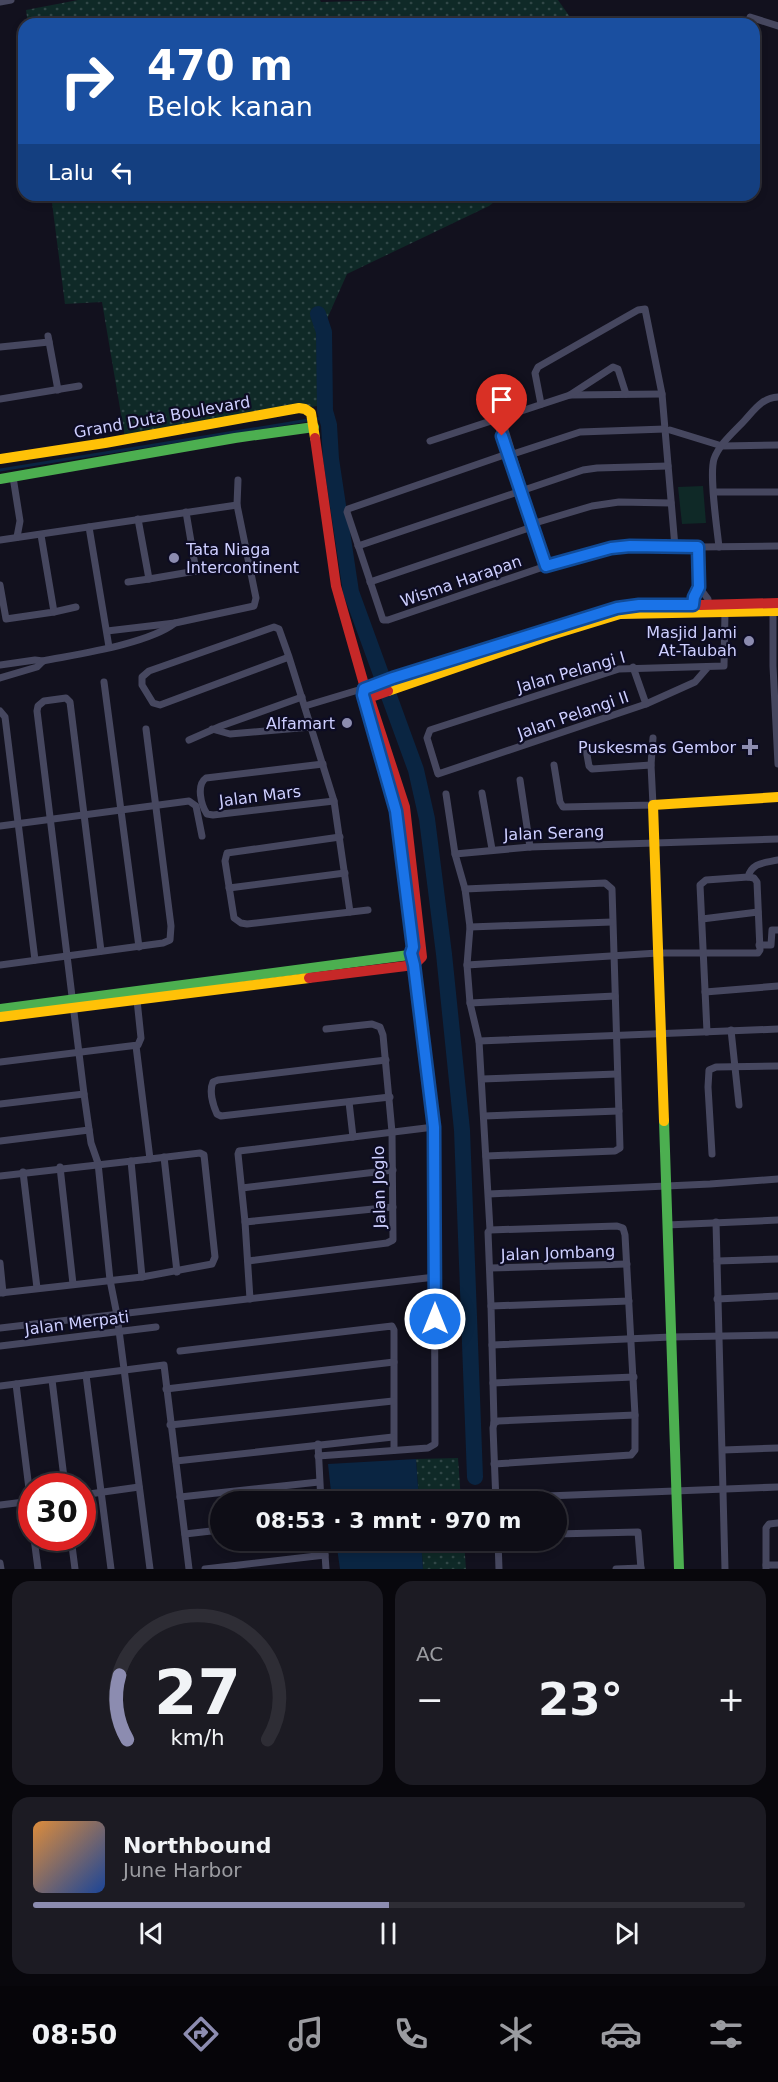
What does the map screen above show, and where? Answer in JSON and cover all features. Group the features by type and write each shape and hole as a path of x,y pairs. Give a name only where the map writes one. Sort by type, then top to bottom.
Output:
{"main road":[{"name":"Grand Duta Boulevard","path":"0,459 104,446 299,408 308,409 313,420 224,440 0,479"},
{"path":"0,1009 136,1000 414,965 422,957 407,820 399,787 336,586 313,420"},
{"path":"369,692 393,678 617,608 639,605 693,608 776,607"},
{"path":"708,608 725,612 776,607"},
{"path":"0,1017 72,1004 403,957 411,953 413,947 396,811 363,690 369,692 406,684 611,616 693,608"},
{"path":"679,1569 653,805 778,797"}],"street":[{"path":"0,2 11,0"},
{"path":"760,20 778,26"},
{"path":"541,404 534,373 538,367 641,309 645,309 668,429 668,466 675,547"},
{"path":"0,347 49,339 58,390"},
{"path":"430,441 570,395 615,367 618,369 626,394"},
{"path":"0,399 79,386"},
{"path":"570,395 662,394"},
{"path":"719,547 712,467 717,452 761,403 770,398 778,398"},
{"path":"498,418 510,454 580,432 668,429 722,446 778,445"},
{"path":"101,460 104,446"},
{"name":"Wisma Harapan","path":"510,454 547,566 386,620 382,617 347,512 350,507 510,454"},
{"path":"358,546 583,470 668,466"},
{"path":"13,477 20,521 17,537"},
{"path":"107,631 175,623 254,606 256,598 237,505 238,480"},
{"path":"715,492 778,492"},
{"path":"533,525 592,506 619,502 671,502"},
{"path":"0,540 237,505"},
{"path":"186,512 196,571"},
{"path":"138,519 149,579"},
{"name":"Wisma Harapan","path":"370,582 533,525"},
{"path":"89,527 109,648"},
{"path":"41,534 54,612"},
{"path":"547,566 611,548 630,546 778,546"},
{"path":"693,608 694,597 699,587 698,547"},
{"path":"128,582 217,568"},
{"path":"0,585 3,619 76,607"},
{"path":"699,587 707,596 708,608"},
{"path":"776,607 778,764"},
{"name":"Jalan Pelangi I","path":"438,774 427,738 430,730 600,674 633,668 724,666 725,612"},
{"path":"0,665 35,660 43,662 109,648 165,630 175,623"},
{"path":"289,657 160,705 151,701 142,685 142,677 147,672 274,627 281,632 305,706 334,801 350,912"},
{"path":"0,678 37,667 43,662"},
{"name":"Jalan Pelangi II","path":"438,774 646,704 695,682 708,667"},
{"path":"633,668 646,704"},
{"path":"104,682 139,946"},
{"path":"305,706 369,692"},
{"path":"189,740 212,729 302,697"},
{"path":"101,951 70,702 63,698 40,703 37,708 72,1004 89,1130 98,1163 110,1280 117,1315 150,1569"},
{"path":"0,711 5,717 35,960"},
{"path":"212,729 230,734 311,727"},
{"path":"0,964 163,943 170,940 146,729"},
{"path":"554,765 560,802 563,807 653,805 651,765 653,738"},
{"path":"586,749 589,766 593,769 651,765"},
{"name":"Jalan Mars","path":"323,764 206,778 200,783 205,811 210,815 334,801"},
{"path":"520,780 530,847"},
{"path":"482,793 492,849"},
{"path":"446,794 455,854 465,889 470,927 467,965 470,1004 479,1041 482,1079 489,1194 490,1230 488,1232 496,1491"},
{"path":"0,826 192,802 196,806 202,836"},
{"path":"340,837 225,854 234,918 241,923 368,910"},
{"name":"Jalan Serang","path":"455,854 530,847 778,839"},
{"path":"748,877 755,865 778,860"},
{"path":"229,888 345,873"},
{"path":"467,965 658,953 704,953 758,953 757,882 754,878 703,881 700,885 704,953 707,1032"},
{"path":"465,889 607,883 612,889 620,1146 617,1150 486,1156"},
{"path":"702,919 758,912"},
{"path":"470,927 612,922"},
{"path":"759,945 771,945 772,930 778,930"},
{"path":"318,1456 428,1448 435,1444 434,1127 411,953"},
{"path":"705,992 778,986"},
{"path":"470,1004 615,996"},
{"path":"0,1062 136,1046 141,1040 136,1000"},
{"name":"Jalan Joglo","path":"248,1261 392,1241 394,1235 392,1132 383,1035 376,1024 326,1029"},
{"path":"479,1041 778,1029"},
{"path":"731,1030 739,1105"},
{"path":"136,1046 150,1159"},
{"path":"386,1060 218,1080 211,1084 213,1106 220,1116 390,1097"},
{"path":"712,1154 709,1071 714,1068 778,1066"},
{"path":"482,1079 617,1074"},
{"path":"0,1104 84,1094"},
{"path":"350,1102 354,1137"},
{"path":"484,1116 619,1112"},
{"path":"250,1299 238,1154 240,1150 434,1127"},
{"path":"0,1141 89,1130"},
{"path":"0,1176 60,1167 200,1153 204,1155 215,1257 212,1264 177,1272 2,1293 0,1263"},
{"path":"164,1157 177,1272"},
{"path":"131,1161 142,1277"},
{"path":"60,1167 73,1284"},
{"path":"242,1188 393,1170"},
{"path":"23,1172 37,1288"},
{"path":"489,1194 778,1179"},
{"path":"245,1222 393,1207"},
{"path":"667,1225 778,1220"},
{"path":"716,1222 725,1569"},
{"path":"490,1230 623,1228 632,1339 635,1415 635,1450 631,1455 494,1464"},
{"path":"717,1261 778,1258"},
{"name":"Jalan Jombang","path":"490,1268 627,1264"},
{"path":"0,1328 435,1277"},
{"path":"717,1299 778,1296"},
{"path":"491,1306 629,1300"},
{"path":"180,1351 391,1325 394,1330 394,1450"},
{"name":"Jalan Merpati","path":"0,1347 156,1327"},
{"path":"492,1345 778,1335"},
{"path":"166,1389 394,1362"},
{"path":"0,1386 164,1365 189,1569"},
{"path":"86,1375 111,1569"},
{"path":"493,1383 634,1377"},
{"path":"52,1380 63,1473"},
{"path":"16,1384 27,1473"},
{"path":"170,1425 393,1401"},
{"path":"494,1423 635,1415"},
{"path":"176,1461 393,1437"},
{"path":"318,1444 319,1491"},
{"path":"723,1450 778,1448"},
{"path":"180,1497 318,1482"},
{"path":"96,1493 139,1487"},
{"path":"567,1496 778,1487"},
{"path":"0,1505 18,1503"},
{"path":"778,1523 769,1524 766,1528 766,1567 778,1565"},
{"path":"185,1534 210,1531"},
{"path":"567,1534 637,1532 641,1569 616,1569"},
{"path":"36,1551 38,1569"},
{"path":"73,1551 75,1569"},
{"path":"325,1551 326,1569"},
{"path":"498,1551 499,1569"},
{"path":"205,1569 325,1555"},
{"path":"287,1559 288,1569"},
{"path":"0,1563 1,1569"}],"green space":[{"path":"78,0 320,0 321,2 558,0 571,18 27,18 26,10"},
{"path":"52,201 495,201 347,274 327,319 329,404 125,438 102,302 65,304"},
{"path":"703,486 706,523 682,524 678,487"},
{"path":"458,1458 460,1491 418,1491 416,1459"},
{"path":"422,1551 465,1551 466,1569 423,1569"}],"water":[{"path":"416,1459 418,1491 331,1491 328,1464"},
{"path":"337,1551 422,1551 423,1569 340,1569"}],"waterway":[{"path":"318,314 324,332 325,411 329,425 331,459 351,592 416,770 427,819 462,1130 475,1477"},
{"path":"316,419 327,417"},
{"path":"0,470 309,420"}],"traffic: fast":[{"path":"0,479 235,438 314,427"},
{"path":"0,1009 409,955 413,947 412,938"},
{"path":"664,1121 679,1569"}],"traffic: slow":[{"path":"0,459 105,443 299,408 311,413 315,438"},
{"path":"388,691 548,636 620,614 778,611"},
{"path":"367,708 363,692 368,686 536,633"},
{"path":"664,1121 653,805 778,797"},
{"path":"0,1017 309,978"}],"traffic: jam":[{"path":"315,438 336,586 365,688 369,694"},
{"path":"700,605 778,603"},
{"path":"309,978 414,965 422,957 405,807 370,700 371,697 388,691"},
{"path":"375,737 396,811 412,938"}],"place":[{"name":"Tata Niaga Intercontinent","path":"174,558"},
{"name":"Masjid Jami At-Taubah","path":"749,641"},
{"name":"Alfamart","path":"347,723"},
{"name":"Puskesmas Gembor","path":"750,747"}],"route":[{"path":"435,1319 434,1127 430,1089 411,953 413,947 396,811 363,695 364,689 617,608 639,605 693,605 699,587 698,547 611,548 546,566 502,436"}]}
